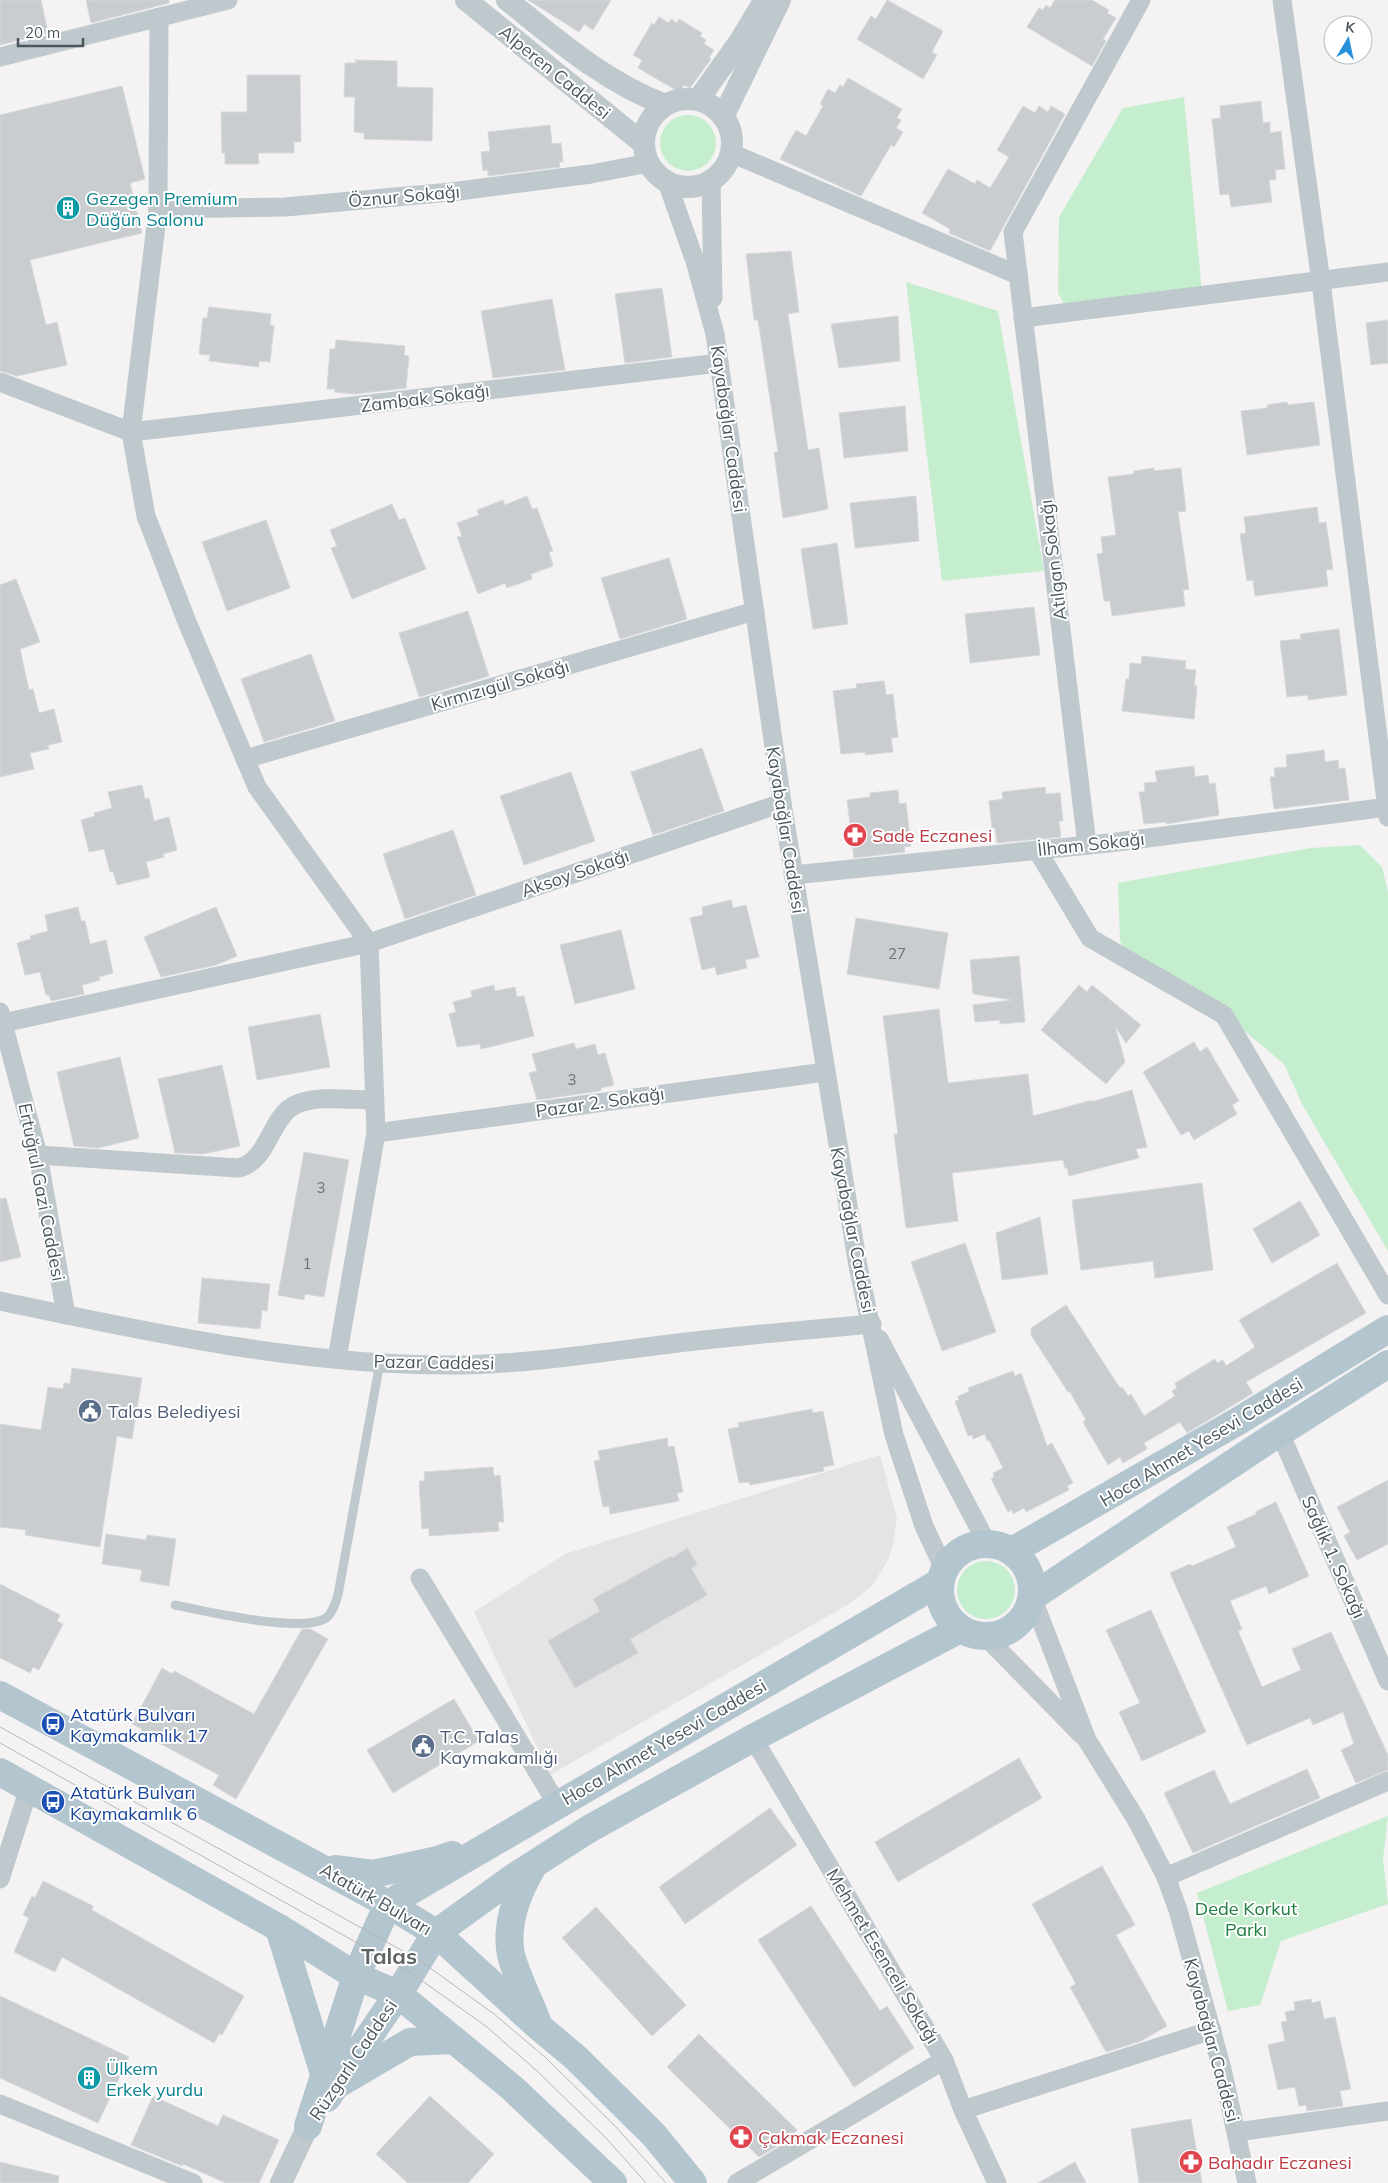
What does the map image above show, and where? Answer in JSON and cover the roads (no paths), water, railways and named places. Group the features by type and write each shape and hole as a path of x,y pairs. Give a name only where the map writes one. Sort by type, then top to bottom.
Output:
{"main road":[{"name":"Hoca Ahmet Yesevi Caddesi","path":"1000,1547 1240,1420 1388,1329"},
{"name":"Hoca Ahmet Yesevi Caddesi","path":"1032,1597 1280,1432 1388,1364"},
{"path":"974,1545 1000,1547 1022,1560 1029,1571 1033,1584 1028,1610 1021,1621 1011,1629 998,1635 972,1632 950,1620 943,1608 940,1595 942,1576 951,1559 961,1550 974,1545"},
{"name":"Hoca Ahmet Yesevi Caddesi","path":"388,1904 942,1576"},
{"path":"436,1933 534,1864 588,1829 753,1738 972,1632"},
{"name":"Atatürk Bulvarı","path":"0,1695 388,1904 436,1933 575,2056 654,2135 693,2183"},
{"path":"0,1772 280,1928 356,1976 398,1994 511,2087 613,2183"},
{"path":"322,1868 373,1874 397,1870 438,1860 507,1834"},
{"path":"534,1864 520,1888 510,1922 512,1956 540,2027"},
{"name":"Rüzgarlı Caddesi","path":"330,2082 356,1976 388,1904"},
{"path":"280,1928 330,2082 410,2042 454,2040"},
{"name":"Rüzgarlı Caddesi","path":"308,2126 330,2082 398,1994 436,1933"}],"street":[{"path":"0,57 228,0"},
{"name":"Alperen Caddesi","path":"466,0 646,153"},
{"name":"Alperen Caddesi","path":"507,0 600,73 634,92 665,105"},
{"path":"698,100 740,41 764,0"},
{"path":"723,117 780,0"},
{"name":"Atılgan Sokağı","path":"1087,845 1013,232 1141,0"},
{"path":"1282,0 1321,282 1387,811"},
{"path":"159,17 158,209 131,432 146,516 187,622 257,787 369,943 376,1134 337,1359"},
{"path":"681,100 698,100 709,104 723,117 730,131 731,153 723,168 711,181 689,187 667,182 657,175 646,153 645,132 649,122 665,105 681,100"},
{"name":"Öznur Sokağı","path":"158,209 285,207 451,192 591,174 646,153"},
{"path":"731,153 1018,275"},
{"name":"Kayabağlar Caddesi","path":"711,181 714,334"},
{"name":"Kayabağlar Caddesi","path":"667,182 695,261 714,334 793,875 858,1266 872,1324 883,1389 894,1435 942,1576"},
{"path":"1023,318 1321,282 1388,272"},
{"name":"Zambak Sokağı","path":"131,432 719,363"},
{"path":"0,382 131,432"},
{"name":"Kırmızıgül Sokağı","path":"245,760 755,611"},
{"name":"Aksoy Sokağı","path":"2,1017 369,943 782,803"},
{"name":"İlham Sokağı","path":"793,875 1087,845 1387,811"},
{"path":"1037,850 1090,938 1224,1015 1388,1295"},
{"name":"Ertuğrul Gazi Caddesi","path":"2,1017 38,1155 66,1315"},
{"name":"Pazar 2. Sokağı","path":"376,1134 825,1072"},
{"path":"38,1155 238,1168 252,1163 258,1157 282,1117 294,1105 314,1100 374,1100"},
{"name":"Pazar Caddesi","path":"0,1301 224,1344 337,1359 450,1365 505,1364 560,1359 706,1339 872,1324"},
{"name":"Kayabağlar Caddesi","path":"872,1324 1000,1547"},
{"name":"Sağlık 1. Sokağı","path":"1280,1432 1388,1681"},
{"path":"420,1578 557,1804"},
{"name":"Kayabağlar Caddesi","path":"1032,1597 1087,1740 1136,1819 1166,1877 1178,1910 1212,2030 1248,2183"},
{"name":"Kayabağlar Caddesi","path":"972,1632 1087,1740"},
{"name":"Mehmet Esenceli Sokağı","path":"753,1738 944,2060 963,2110 998,2183"},
{"path":"1166,1877 1388,1782"},
{"path":"0,1879 29,1788"},
{"path":"963,2110 1212,2030"},
{"path":"737,2183 944,2060"},
{"path":"0,2104 193,2183"},
{"path":"1237,2132 1388,2111"},
{"name":"Rüzgarlı Caddesi","path":"281,2183 308,2126"}],"lane":[{"path":"175,1605 258,1621 281,1623 314,1623 326,1618 334,1608 338,1595 380,1362"}],"tram line":[{"path":"0,1727 419,1960 494,2014 546,2058 616,2127 666,2183"},
{"path":"0,1743 411,1973 487,2027 537,2071 607,2139 646,2183"}],"place":[{"name":"Gezegen Premium Düğün Salonu","path":"68,208"},
{"name":"Sade Eczanesi","path":"855,835"},
{"name":"Talas Belediyesi","path":"90,1411"},
{"name":"Atatürk Bulvarı Kaymakamlık 17","path":"53,1724"},
{"name":"T.C. Talas Kaymakamlığı","path":"423,1746"},
{"name":"Atatürk Bulvarı Kaymakamlık 6","path":"53,1802"},
{"name":"Ülkem Erkek yurdu","path":"89,2078"},
{"name":"Çakmak Eczanesi","path":"741,2137"},
{"name":"Bahadır Eczanesi","path":"1191,2162"}],"district":[{"name":"Talas","path":"389,1956"}],"park label":[{"name":"Dede Korkut Parkı","path":"1246,1918"}]}
